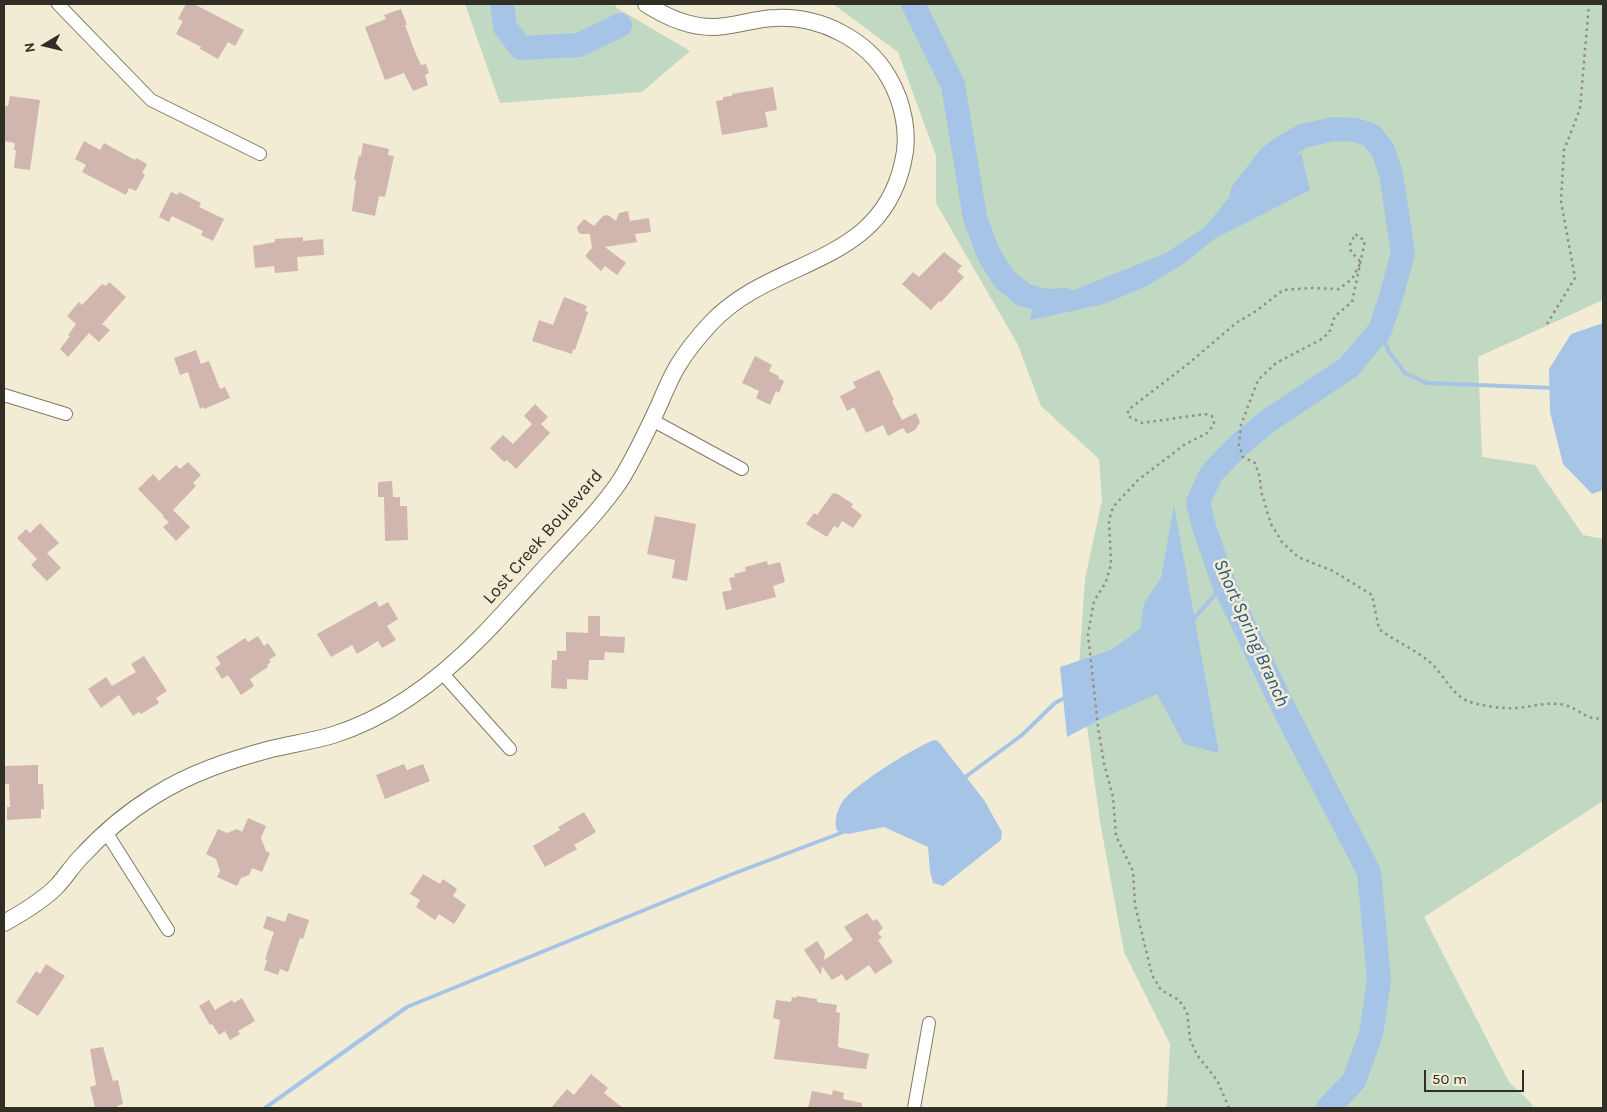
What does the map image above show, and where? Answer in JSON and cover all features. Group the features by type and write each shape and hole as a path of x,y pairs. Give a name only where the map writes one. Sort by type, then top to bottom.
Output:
{"street":[{"path":"58,4 151,100 260,154"},
{"name":"Lost Creek Boulevard","path":"4,923 30,908 56,888 80,858 106,832 154,796 198,772 232,760 334,734 368,721 405,700 443,674 483,635 588,522 620,481 652,420 675,370 689,348 713,320 747,294 794,269 843,247 868,228 883,211 899,182 906,152 905,125 897,96 888,76 870,53 852,39 835,30 809,21 776,18 712,27 686,23 662,14 646,4"},
{"path":"4,396 66,414"},
{"path":"652,420 742,469"},
{"path":"443,674 510,749"},
{"path":"106,832 168,930"},
{"path":"914,1108 928,1023"}],"path":[{"path":"1547,324 1575,278 1561,200 1564,150 1580,109 1589,4"},
{"path":"1360,262 1351,252 1350,245 1355,234 1365,241 1352,302 1335,316 1329,333 1320,340 1276,362 1258,380 1241,425 1239,445 1243,457 1255,463 1271,524 1282,542 1298,557 1333,571 1372,595 1379,629 1393,640 1420,654 1435,667 1456,694 1464,699 1472,703 1514,708 1542,703 1565,705 1594,720 1603,718"},
{"path":"1229,1108 1217,1080 1197,1055 1190,1039 1187,1012 1179,1000 1161,990 1152,975 1135,905 1133,871 1116,836 1113,797 1104,763 1098,727 1088,634 1094,601 1106,582 1111,564 1109,520 1113,507 1145,474 1184,445 1209,432 1214,423 1212,416 1205,414 1142,423 1128,416 1128,410 1188,364 1236,323 1256,311 1282,290 1310,288 1339,289 1352,279 1360,262"}],"green space":[{"path":"465,4 614,4 617,8 690,51 642,92 500,103"},
{"path":"833,4 1603,4 1603,300 1478,357 1482,457 1535,465 1583,535 1603,539 1603,801 1424,917 1509,1082 1532,1104 1533,1108 1164,1108 1167,1105 1170,1044 1124,952 1100,822 1079,667 1085,579 1102,500 1099,459 1041,406 1018,345 936,203 936,156 898,52"}],"water":[{"path":"1301,153 1310,190 1216,238 1183,264 1145,287 1104,304 1030,320 1035,296 1067,293 1166,253 1205,227 1231,195 1264,166"},
{"path":"1603,323 1603,490 1592,494 1563,464 1550,412 1549,369 1571,334"},
{"path":"1174,505 1219,753 1184,744 1157,694 1105,717 1067,737 1060,667 1111,650 1140,629 1144,603 1161,578"},
{"path":"934,740 938,741 984,800 1002,832 1001,840 943,886 933,883 928,847 884,827 848,834 837,831 836,824 837,814 847,796 898,759"}],"building":[{"path":"186,4 194,4 244,30 235,46 228,42 218,59 200,49 201,47 176,34 183,21 178,19"},
{"path":"401,9 415,52 421,65 426,64 429,73 425,75 428,85 413,91 404,73 385,80 365,27 386,19 384,15"},
{"path":"773,87 777,110 765,112 768,127 722,135 716,101 723,100 723,97 732,96 732,94"},
{"path":"10,96 40,100 30,170 14,168 15,143 4,141 4,106 8,106"},
{"path":"84,141 100,150 104,143 135,160 136,158 147,164 142,173 145,175 136,191 129,188 126,195 82,172 86,165 75,159"},
{"path":"363,143 389,149 388,155 394,156 385,197 379,196 375,216 352,211 356,180 354,179"},
{"path":"171,192 178,195 179,192 201,203 199,207 224,219 213,241 201,235 203,231 172,216 169,222 159,217"},
{"path":"628,211 630,221 649,218 651,232 635,234 637,242 605,247 626,263 617,275 605,266 601,271 585,256 592,248 590,234 581,234 578,232 577,227 584,219 594,226 603,216 608,215 616,221 619,213"},
{"path":"303,237 303,241 323,239 324,255 297,257 298,271 275,273 274,266 255,268 253,246 275,242 275,239"},
{"path":"944,252 962,266 957,271 964,277 931,310 902,284 913,272 919,277"},
{"path":"109,282 126,297 102,324 110,330 99,342 89,333 68,357 60,349 76,324 67,316 79,302 82,305 102,284 106,286"},
{"path":"564,297 587,306 585,311 588,312 572,354 532,341 539,320 553,325"},
{"path":"196,350 201,364 209,361 220,389 225,387 230,398 204,409 203,407 200,409 188,372 180,375 174,358"},
{"path":"755,356 772,365 769,371 784,381 779,393 776,391 770,405 756,398 759,391 742,383"},
{"path":"879,370 902,420 916,413 920,422 915,430 907,434 903,428 888,436 883,425 866,433 854,407 847,411 840,396 856,388 853,382"},
{"path":"535,404 548,417 541,424 550,433 516,469 507,460 504,462 490,448 503,435 513,444 532,424 524,416"},
{"path":"188,462 201,475 193,483 196,486 173,510 190,527 176,541 163,527 169,522 138,489 153,474 159,481 176,465 180,469"},
{"path":"392,481 393,497 400,497 400,506 407,506 408,540 385,541 384,497 378,497 378,482"},
{"path":"833,493 853,504 851,507 862,515 853,528 842,521 838,528 834,526 827,537 806,524 814,513 817,515"},
{"path":"655,516 696,524 687,581 672,578 675,560 647,554"},
{"path":"40,523 59,543 47,553 61,568 47,581 31,565 37,559 17,538 26,529 30,533"},
{"path":"767,561 768,565 780,562 785,582 773,586 776,597 726,610 722,592 732,590 729,578 735,577 734,574 746,571 745,567"},
{"path":"376,601 379,607 388,602 398,619 387,626 396,640 382,648 378,641 357,654 352,645 331,657 317,634"},
{"path":"588,616 600,616 600,636 625,637 624,653 605,652 604,660 589,660 588,680 567,679 567,689 551,688 552,660 557,660 557,651 566,651 566,632 588,633"},
{"path":"258,636 264,646 268,643 276,655 269,660 271,662 267,665 268,667 250,679 254,686 241,695 228,675 222,679 215,668 221,664 216,657 245,638 248,642"},
{"path":"144,656 167,691 156,698 159,703 141,714 139,712 133,716 119,695 101,708 88,689 106,677 112,686 136,672 131,664"},
{"path":"404,764 407,770 423,764 430,781 385,799 376,775"},
{"path":"38,765 38,784 43,784 44,809 41,809 41,818 7,820 7,807 10,807 9,784 4,784 4,766"},
{"path":"584,812 596,832 574,845 577,849 545,867 533,846 560,830 558,827"},
{"path":"248,818 266,826 261,838 266,851 270,853 262,872 252,868 249,875 241,878 237,886 217,877 220,871 216,859 206,854 218,829 227,833 237,829 242,832"},
{"path":"423,874 440,884 443,879 457,889 453,896 466,905 454,924 439,914 435,920 416,907 420,900 410,894"},
{"path":"288,913 309,920 303,939 300,938 288,972 280,969 278,975 264,970 267,960 265,959 274,932 263,928 267,916 285,922"},
{"path":"867,913 873,921 877,919 883,928 878,933 882,938 878,940 893,962 875,974 869,965 846,981 842,974 832,980 822,966 821,975 804,950 817,941 825,953 824,960 853,940 844,927"},
{"path":"46,964 65,976 38,1016 16,1002 36,971 40,974"},
{"path":"797,996 837,1005 836,1012 840,1013 838,1047 869,1054 866,1069 774,1059 780,1020 773,1018 776,1000 791,1002 792,997 796,998"},
{"path":"242,998 255,1021 238,1031 240,1034 230,1040 225,1031 219,1035 212,1024 210,1025 199,1006 209,1000 215,1010 232,1000 234,1003"},
{"path":"103,1047 113,1081 118,1080 123,1104 117,1106 118,1108 95,1108 90,1087 96,1085 90,1049"},
{"path":"591,1074 608,1088 604,1093 623,1108 551,1108 567,1089 574,1095"},
{"path":"833,1090 844,1093 843,1099 862,1103 862,1108 808,1108 812,1091 832,1095"}],"waterway":[{"name":"Short Spring Branch","path":"502,4 505,27 521,48 579,45 620,25"},
{"name":"Short Spring Branch","path":"913,4 953,85 975,218 989,255 1005,280 1024,295 1047,301 1065,300"},
{"name":"Short Spring Branch","path":"1242,193 1269,158 1280,149 1303,136 1334,129 1355,130 1371,135 1383,150 1391,174 1403,253 1380,330 1349,367 1268,421 1239,445 1211,474 1198,502 1204,527 1224,584 1286,713 1369,872 1379,980 1371,1034 1354,1081 1328,1108"},
{"path":"1380,330 1389,352 1405,373 1427,383 1554,388"},
{"path":"1192,621 1224,584"},
{"path":"964,778 1022,735 1055,703 1068,696"},
{"path":"265,1108 407,1007 730,875 846,831"}]}
